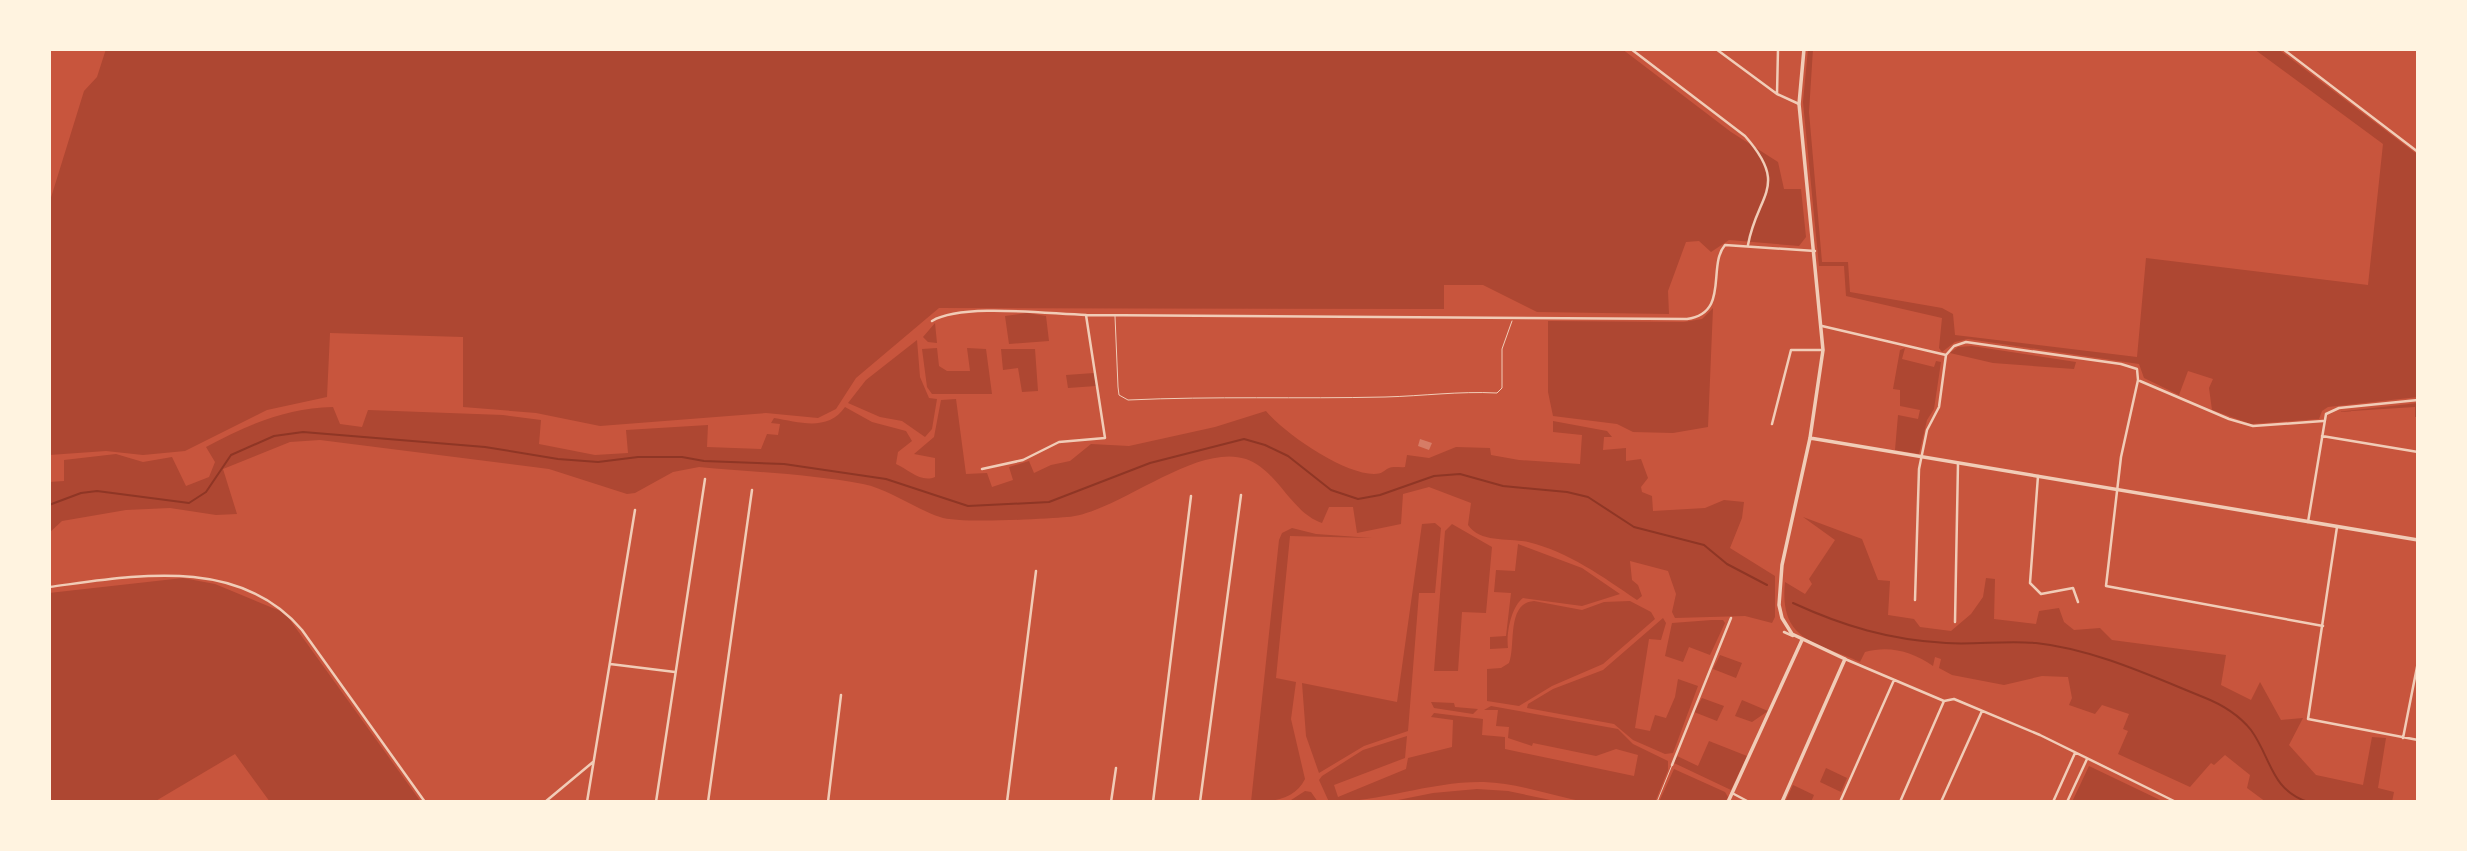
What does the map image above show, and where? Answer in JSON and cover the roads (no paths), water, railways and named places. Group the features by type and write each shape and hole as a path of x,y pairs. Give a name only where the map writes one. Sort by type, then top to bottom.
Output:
{"street":[{"path":"1631,49 1745,136 1757,149 1766,168 1769,190 1753,224 1748,245"},
{"path":"1716,49 1777,94 1799,104"},
{"path":"1777,94 1778,49"},
{"path":"1800,639 1782,618 1779,599 1782,565 1810,438 1823,350 1799,104 1804,49"},
{"path":"2283,49 2416,150 2418,145"},
{"path":"932,321 954,312 1018,311 1086,315 1695,317 1707,309 1713,298 1723,247 1729,244 1815,251"},
{"path":"982,469 1023,460 1059,442 1105,438 1086,315"},
{"path":"1822,326 1946,355"},
{"path":"1915,600 1921,458 1927,429 1939,407 1946,355 1954,346 1966,342 2121,364 2137,369 2138,380 2116,490 2106,586 2323,626"},
{"path":"1772,424 1791,350 1823,350"},
{"path":"2138,380 2246,424 2262,426 2323,421"},
{"path":"2308,522 2326,414 2334,409 2418,400"},
{"path":"2322,436 2418,452"},
{"path":"1810,438 2418,540"},
{"path":"1955,622 1958,463"},
{"path":"2038,476 2030,583 2040,594 2073,588 2078,602"},
{"path":"656,802 705,480"},
{"path":"708,802 752,490"},
{"path":"1200,802 1241,495"},
{"path":"1153,802 1191,496"},
{"path":"587,802 635,510"},
{"path":"2337,526 2308,719 2418,740"},
{"path":"1007,802 1036,570"},
{"path":"49,587 184,574 207,578 274,604 287,612 302,630 425,802"},
{"path":"1672,765 1731,618"},
{"path":"1784,632 1944,701 1954,699 1982,711 2176,802"},
{"path":"1728,802 1800,639"},
{"path":"1782,802 1845,659"},
{"path":"2403,738 2418,662"},
{"path":"610,664 676,672"},
{"path":"1840,802 1894,681"},
{"path":"828,802 841,695"},
{"path":"1900,802 1944,701"},
{"path":"1941,802 1982,711"},
{"path":"2053,802 2075,753"},
{"path":"2067,802 2087,759"},
{"path":"545,802 594,761"},
{"path":"1111,802 1116,768"},
{"path":"1732,793 1749,802"}],"lane":[{"path":"1115,314 1119,395 1128,400 1268,396 1386,397 1454,391 1497,393 1502,388 1503,349 1511,327 1512,315"},
{"path":"1657,802 1672,765"}],"waterway":[{"path":"49,505 81,493 97,491 189,503 206,492 231,455 274,436 303,432 485,447 558,459 598,462 638,457 682,457 704,461 784,464 886,479 968,506 1049,502 1150,463 1244,439 1288,456 1331,490 1358,499 1380,495 1434,476 1460,474 1503,486 1567,492 1588,497 1634,527 1704,545 1727,564 1767,585"},
{"path":"1793,603 1830,619 1906,639 1946,643 2036,643 2079,651 2142,672 2210,700 2235,715 2251,730 2279,781 2286,789 2308,802"}]}
